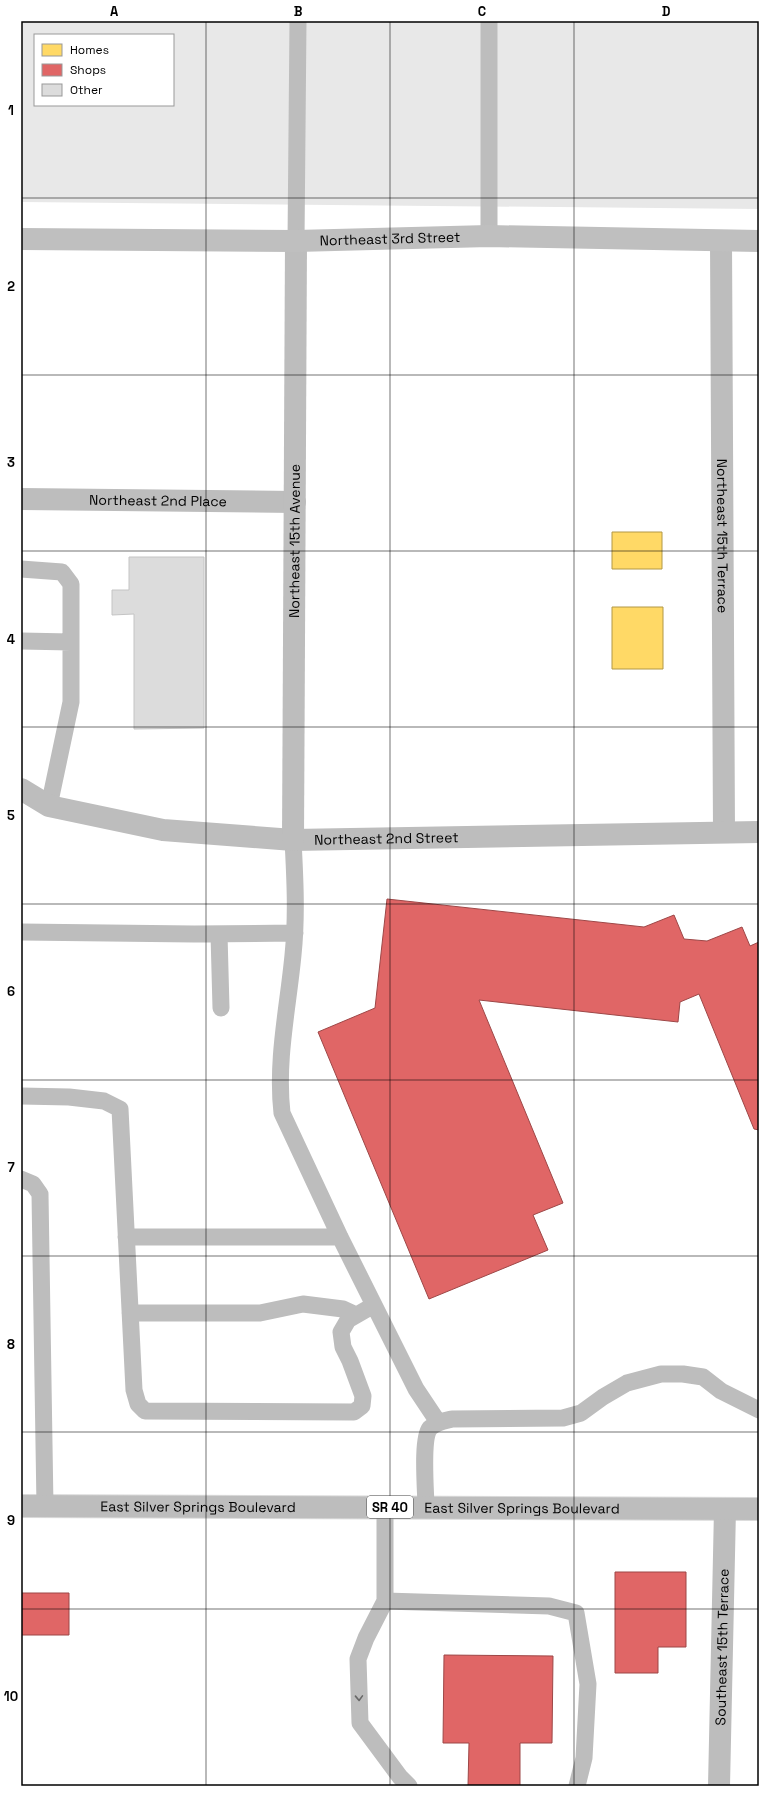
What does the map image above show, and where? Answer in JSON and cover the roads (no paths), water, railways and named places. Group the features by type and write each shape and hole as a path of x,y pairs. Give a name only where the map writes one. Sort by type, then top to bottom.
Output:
{"street":[{"name":"Northeast 3rd Street","path":"21,240 296,241 490,236 759,241"},
{"name":"Northeast 15th Avenue","path":"293,840 296,241"},
{"name":"Northeast 15th Terrace","path":"722,241 724,832"},
{"name":"Northeast 2nd Place","path":"21,499 295,502"},
{"name":"Northeast 2nd Street","path":"21,789 49,806 163,830 293,840 759,832"},
{"name":"East Silver Springs Boulevard","path":"21,1506 759,1509"},
{"name":"Southeast 15th Terrace","path":"719,1786 725,1509"}],"lane":[{"path":"296,241 298,21"},
{"path":"489,21 490,236"},
{"path":"21,569 62,572 71,584 71,702 49,806"},
{"path":"21,641 71,642"},
{"path":"293,840 296,908 282,1045 279,1090 282,1113 340,1237 416,1389 438,1422"},
{"path":"21,932 219,934 294,933"},
{"path":"219,934 221,1008"},
{"path":"21,1096 69,1097 104,1101 120,1109 134,1390 138,1404 145,1411 354,1412 362,1406 363,1396 343,1347 341,1332 348,1320 374,1305"},
{"path":"21,1179 33,1184 40,1194 45,1506"},
{"path":"126,1237 340,1237"},
{"path":"130,1313 260,1313 303,1304 343,1309 356,1315"},
{"path":"426,1508 425,1441 429,1429 438,1422 452,1419 563,1418 581,1414 603,1397 626,1383 661,1374 683,1374 703,1377 722,1391 759,1410"},
{"path":"385,1507 385,1601 366,1638 358,1659 360,1723 400,1777 409,1786"},
{"path":"385,1601 550,1606 576,1613 588,1684 584,1758 577,1786"}]}
